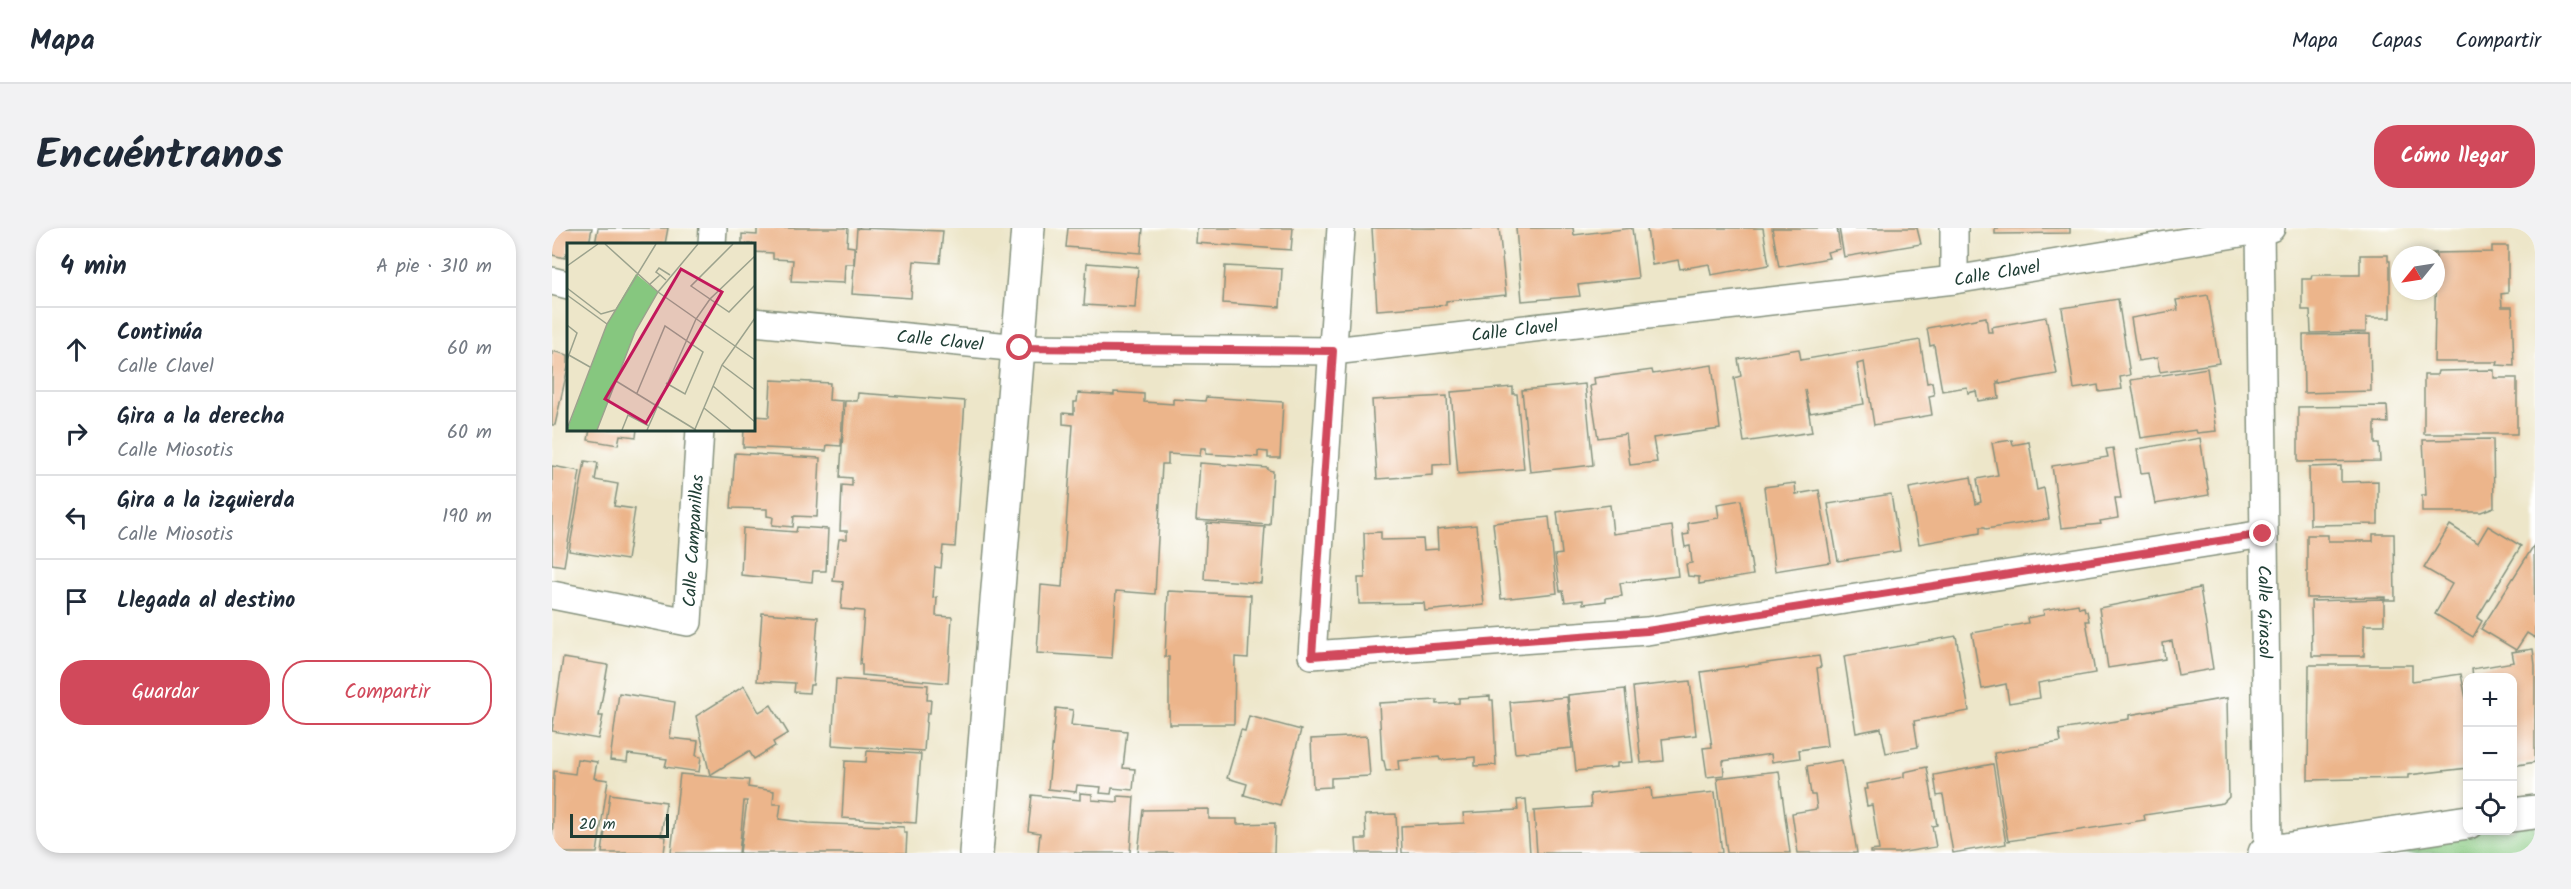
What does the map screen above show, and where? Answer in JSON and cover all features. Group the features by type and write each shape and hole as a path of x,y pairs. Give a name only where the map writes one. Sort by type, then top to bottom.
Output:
{"street":[{"path":"712,243 713,228"},
{"path":"976,853 1020,348 1028,228"},
{"path":"1341,228 1312,656 1647,631 2263,534"},
{"path":"1954,228 1954,280"},
{"name":"Calle Clavel","path":"754,322 1020,348 1333,351 1954,280 2264,229"},
{"name":"Calle Girasol","path":"2264,229 2263,534 2266,853"},
{"path":"552,281 567,285"},
{"name":"Calle Campanillas","path":"552,595 688,622 700,430"},
{"path":"2517,814 2535,812"},
{"path":"2266,853 2463,823"}],"green space":[{"path":"2535,812 2535,853 2265,853 2463,831 2463,835 2517,835 2517,826"}],"building":[{"path":"552,228 592,228 589,243 567,243 565,258 552,255"},
{"path":"598,228 668,228 665,243 595,243"},
{"path":"757,228 848,228 847,246 854,247 854,264 845,264 844,283 791,281 793,260 773,259 773,253 754,252 754,243 742,243 742,234 757,235"},
{"path":"857,228 943,231 940,263 914,261 911,298 852,294"},
{"path":"1068,228 1143,228 1141,253 1066,247"},
{"path":"1197,228 1293,228 1291,250 1196,243"},
{"path":"1372,228 1499,228 1506,295 1446,301 1446,305 1377,310"},
{"path":"1516,228 1573,228 1574,235 1632,228 1638,278 1578,285 1580,296 1522,301"},
{"path":"1763,228 1769,265 1711,275 1709,264 1680,269 1678,260 1652,265 1647,229"},
{"path":"1772,228 1837,228 1840,249 1827,252 1829,258 1779,267"},
{"path":"1839,228 1917,228 1921,244 1844,257"},
{"path":"1995,228 2070,228 2070,233 1995,234"},
{"path":"2492,246 2508,246 2508,293 2501,294 2502,307 2512,307 2514,366 2497,365 2498,362 2434,362 2435,300 2445,300 2445,253 2492,252"},
{"path":"2360,255 2388,255 2388,261 2390,261 2390,318 2366,318 2366,332 2311,333 2310,310 2302,310 2302,279 2311,279 2312,275 2360,275"},
{"path":"1087,263 1138,267 1135,308 1084,305"},
{"path":"1225,266 1282,269 1280,307 1223,303"},
{"path":"2208,295 2219,363 2160,372 2157,358 2138,361 2131,318 2178,310 2176,300"},
{"path":"2118,299 2130,375 2120,377 2122,389 2099,392 2098,385 2074,389 2062,308"},
{"path":"1986,317 1988,332 1992,332 1991,327 2046,317 2057,374 1999,384 1999,381 1997,382 1999,398 1978,401 1976,391 1968,393 1967,387 1942,391 1934,345 1930,346 1927,328"},
{"path":"2370,334 2371,391 2304,393 2303,335"},
{"path":"1920,340 1927,383 1932,382 1934,395 1929,396 1932,415 1874,425 1864,362 1857,364 1864,404 1810,413 1805,390 1812,432 1744,442 1734,378 1741,376 1738,359 1799,349 1801,360"},
{"path":"552,351 567,355 567,371 555,425 552,425"},
{"path":"1712,365 1720,429 1653,438 1657,462 1630,465 1626,434 1598,438 1590,386 1595,385 1594,378 1652,370 1653,374"},
{"path":"2207,368 2216,431 2197,433 2196,430 2141,438 2131,380"},
{"path":"2494,370 2494,378 2517,378 2517,434 2424,434 2424,375 2437,375 2438,371"},
{"path":"771,380 830,383 829,400 843,401 841,446 827,445 826,451 743,447 744,430 754,430 754,416 769,417"},
{"path":"1585,384 1593,465 1530,472 1522,390"},
{"path":"1513,387 1513,394 1517,394 1524,469 1458,474 1451,392"},
{"path":"1114,392 1144,394 1144,402 1173,404 1173,399 1205,401 1206,397 1283,402 1280,458 1268,458 1268,452 1258,451 1258,457 1206,454 1206,448 1201,448 1200,456 1168,454 1168,464 1162,464 1155,594 1116,591 1112,658 1037,653 1041,585 1062,587 1073,425 1063,424 1063,413 1074,414 1074,402 1077,402 1078,393 1114,395"},
{"path":"858,393 965,401 955,547 943,546 941,568 935,567 933,598 937,597 936,616 952,617 948,683 862,675 862,664 860,664 864,611 841,609 843,582 833,581 839,539 847,539 847,531 840,531 842,485 852,486 852,478 840,477 845,401 857,401"},
{"path":"1447,396 1450,464 1433,465 1433,475 1377,479 1372,400"},
{"path":"2387,406 2388,423 2375,422 2375,444 2379,444 2380,461 2298,462 2298,407"},
{"path":"590,430 637,430 636,437 620,435 618,445 588,440"},
{"path":"2200,438 2209,495 2155,504 2149,472 2141,473 2137,449"},
{"path":"2493,439 2494,507 2481,512 2422,512 2422,495 2426,495 2423,440"},
{"path":"2012,440 2013,445 2029,442 2037,490 2044,488 2049,519 1986,529 1980,527 1980,533 1919,544 1909,488 1971,477 1976,504 1981,502 1977,479 1998,475 1992,443"},
{"path":"2113,448 2121,498 2115,498 2118,518 2100,521 2101,524 2061,528 2052,466 2108,457 2106,449"},
{"path":"735,453 820,458 817,517 794,516 793,527 772,525 773,517 767,516 767,509 731,508"},
{"path":"585,461 598,463 595,480 618,484 614,506 635,509 627,560 569,551"},
{"path":"1200,463 1268,468 1273,471 1270,525 1196,520"},
{"path":"552,466 580,471 564,566 552,564"},
{"path":"2341,466 2341,482 2378,481 2378,524 2310,525 2309,467"},
{"path":"1795,483 1796,494 1819,490 1831,562 1775,571 1764,487"},
{"path":"1891,494 1900,551 1838,561 1828,504"},
{"path":"1741,500 1753,575 1699,584 1699,577 1688,576 1686,564 1692,563 1690,546 1685,547 1683,535 1689,534 1688,523 1719,518 1717,504"},
{"path":"1610,505 1613,534 1672,526 1678,576 1620,583 1622,596 1606,598 1606,601 1583,604 1583,600 1565,602 1563,591 1560,591 1555,555 1562,554 1557,512"},
{"path":"1549,517 1557,593 1501,599 1493,523"},
{"path":"1207,523 1265,527 1261,583 1204,579"},
{"path":"1476,525 1484,605 1425,611 1424,603 1359,604 1358,578 1365,578 1364,533 1381,532 1381,540 1423,539 1424,550 1438,549 1437,529"},
{"path":"2450,525 2478,543 2488,526 2521,546 2477,618 2482,621 2473,637 2435,614 2452,584 2424,568"},
{"path":"797,527 828,529 826,571 813,571 812,582 741,575 743,528 796,532"},
{"path":"2373,534 2394,534 2395,600 2385,600 2385,597 2307,598 2307,535 2328,535 2328,541 2373,541"},
{"path":"2534,545 2535,638 2527,633 2516,650 2481,629"},
{"path":"2200,588 2213,669 2178,675 2172,641 2163,643 2165,659 2108,668 2099,608"},
{"path":"1168,591 1251,595 1248,658 1235,657 1234,724 1169,724 1169,657 1165,657"},
{"path":"2384,599 2384,625 2364,625 2364,656 2312,656 2311,601"},
{"path":"2078,604 2079,608 2084,607 2087,611 2089,621 2086,621 2095,673 2038,683 2040,698 2009,703 2006,684 1982,689 1972,633 2028,623 2027,618 2044,615 2043,610"},
{"path":"762,613 818,617 813,685 810,685 809,693 794,692 795,683 757,681"},
{"path":"1956,636 1969,711 1914,721 1918,747 1886,753 1881,728 1856,733 1844,656"},
{"path":"2533,649 2535,665 2535,762 2517,765 2517,673 2472,673 2472,669 2514,662 2512,652"},
{"path":"1819,656 1821,667 1817,668 1827,746 1799,750 1800,758 1772,762 1771,754 1723,761 1724,775 1707,777 1703,748 1712,747 1701,672"},
{"path":"563,658 608,665 599,716 603,716 598,739 552,731"},
{"path":"2309,665 2412,665 2412,681 2461,674 2463,769 2408,775 2408,778 2308,780"},
{"path":"836,679 928,685 927,700 931,700 930,713 927,713 924,751 832,745"},
{"path":"1690,681 1696,735 1662,739 1664,761 1641,763 1633,687"},
{"path":"744,686 759,712 771,705 788,733 773,742 775,746 754,759 749,751 710,775 696,716"},
{"path":"1625,689 1633,762 1617,763 1617,767 1576,771 1568,695"},
{"path":"619,693 675,702 670,738 698,741 696,756 701,757 699,772 665,767 667,759 628,754 627,762 610,760"},
{"path":"1490,696 1490,700 1493,700 1496,765 1475,766 1475,757 1440,760 1439,757 1398,761 1399,770 1386,771 1382,760 1379,703 1437,700 1437,704 1459,703 1459,698"},
{"path":"1567,697 1572,748 1515,753 1510,702"},
{"path":"2227,698 2229,797 2223,803 2144,815 2145,820 2008,841 1994,753 2061,742 2059,730 2129,719 2129,715"},
{"path":"1056,708 1073,710 1071,725 1127,731 1123,768 1135,769 1133,790 1112,788 1111,794 1100,793 1101,787 1077,785 1076,792 1048,789"},
{"path":"1249,716 1301,730 1280,805 1244,795 1247,784 1227,778 1241,730 1245,731"},
{"path":"1367,736 1370,776 1331,778 1331,787 1313,788 1311,739"},
{"path":"867,751 921,754 916,823 842,818 845,761 866,762"},
{"path":"577,759 597,762 594,778 608,780 597,853 552,853 554,771 575,774"},
{"path":"1842,760 1857,853 1798,853 1792,813 1817,809 1815,795 1811,795 1807,766"},
{"path":"1993,764 2006,844 1953,853 1943,795 1937,796 1934,775"},
{"path":"1927,767 1937,825 1932,826 1936,847 1898,853 1870,853 1870,851 1879,850 1872,805 1867,806 1864,789 1868,789 1867,784 1904,777 1904,772"},
{"path":"1779,771 1790,853 1727,853 1717,778"},
{"path":"680,774 749,780 748,787 774,791 773,804 781,804 779,819 809,823 904,827 904,833 907,833 906,853 740,853 747,801 744,801 739,853 671,853"},
{"path":"1651,788 1652,799 1715,792 1722,853 1537,853 1534,811 1591,807 1590,794"},
{"path":"1080,793 1092,794 1092,800 1118,802 1118,796 1134,797 1130,853 1038,853 1040,833 1028,831 1032,795 1080,800"},
{"path":"610,794 666,802 661,836 666,837 664,853 602,853"},
{"path":"1526,799 1530,853 1402,853 1401,826 1464,823 1463,813 1518,810 1517,800"},
{"path":"1209,809 1209,819 1237,819 1237,824 1275,823 1274,853 1138,853 1143,810"},
{"path":"1396,814 1398,853 1357,853 1356,839 1366,839 1365,815"}],"route":[{"path":"1020,348 1333,351 1312,656 1647,631 2263,534"}]}
